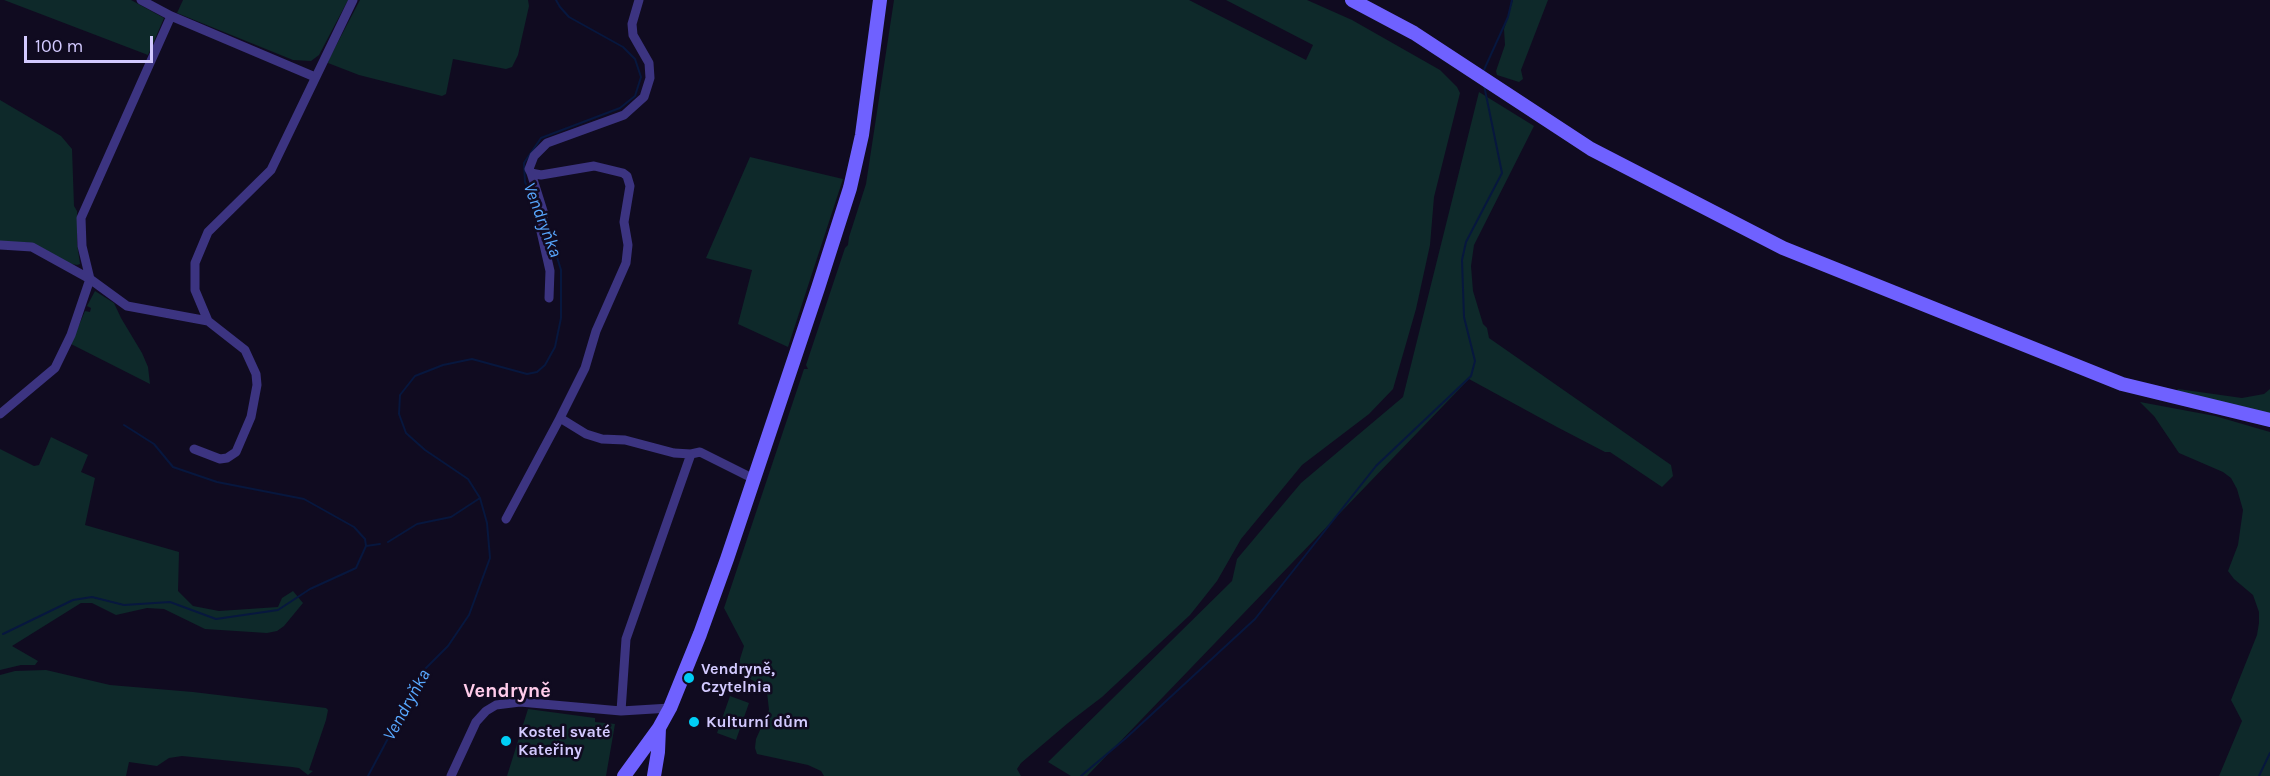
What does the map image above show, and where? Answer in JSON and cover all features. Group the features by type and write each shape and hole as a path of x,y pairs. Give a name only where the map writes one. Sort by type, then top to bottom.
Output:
{"street":[{"path":"141,0 171,16 315,77"},
{"path":"208,321 195,290 195,263 208,232 271,170 353,0"},
{"path":"549,298 550,271 540,227 544,214 529,169 534,156 547,143 624,115 644,97 650,78 649,63 633,35 632,24 639,0"},
{"path":"624,776 659,728 670,708 700,634 850,188 862,135 880,0"},
{"path":"1352,0 1414,33 1592,148 1784,248 2122,384 2270,420"},
{"path":"0,414 55,368 71,335 90,279 82,246 81,218 171,16"},
{"path":"506,519 585,368 596,331 626,263 628,245 624,222 630,186 627,176 594,166 541,175 531,173"},
{"path":"0,245 32,247 90,279 127,306 208,321 245,350 256,374 257,385 251,417 236,452 227,458 220,459 194,450"},
{"path":"560,418 586,434 602,439 625,440 656,450 691,454 700,452 754,479"},
{"path":"621,711 626,639 691,454"},
{"path":"451,776 476,722 486,711 496,705 520,702 621,711 670,708"},
{"path":"654,776 659,728"}],"green space":[{"path":"4,0 131,0 164,18 148,55"},
{"path":"183,0 348,0 319,55 311,61 293,60 177,13"},
{"path":"360,0 528,0 529,6 518,55 512,67 506,69 453,59 446,94 442,96 359,75 328,63"},
{"path":"894,0 1189,0 1306,60 1313,45 1226,0 1307,0 1352,20 1440,70 1460,93 1434,197 1430,245 1416,309 1393,389 1369,414 1302,465 1241,539 1217,581 1190,615 1102,697 1021,763 1017,769 1021,776 824,776 821,771 808,765 757,754 756,739 769,710 767,692 754,681 740,674 740,659 744,646 724,608 804,369 808,369 806,365 845,248 848,245 866,184"},
{"path":"1513,0 1548,0 1521,70 1523,79 1519,82 1497,75 1496,71 1505,45 1504,29"},
{"path":"1479,92 1534,126 1474,245 1471,266 1473,291 1489,338 1671,465 1673,476 1662,487 1610,452 1605,452 1469,379 1087,776 1071,776 1048,762 1232,581 1237,559 1301,483 1403,397"},
{"path":"0,100 61,136 72,149 74,206 77,211 77,243 80,264 67,263 26,242 0,242"},
{"path":"750,157 843,179 788,347 738,324 752,270 706,258"},
{"path":"95,291 114,303 142,353 148,367 150,384 71,344 85,311 90,312 91,308 87,306"},
{"path":"2178,389 2242,398 2264,394 2270,389 2270,415 2175,394"},
{"path":"2140,402 2215,416 2270,432 2270,776 2219,776 2242,721 2231,700 2257,635 2259,623 2259,612 2253,595 2228,571 2238,545 2243,510 2237,489 2231,478 2223,472 2179,453 2154,416"},
{"path":"51,437 88,455 81,472 95,478 85,525 179,552 178,591 193,606 219,611 278,607 282,598 293,591 303,603 284,626 277,631 267,633 205,629 164,609 147,608 116,615 92,603 81,603 12,646 38,661 35,665 21,665 0,670 0,449 34,466 39,465"},
{"path":"46,670 110,685 193,692 326,708 328,710 326,720 309,770 313,771 308,775 299,768 182,756 169,758 157,766 129,762 126,776 0,776 0,675 15,671"},
{"path":"730,696 749,703 736,740 717,733"},
{"path":"528,709 595,718 595,722 615,724 606,776 507,776"}],"waterway":[{"name":"Vendryňka","path":"536,204 525,182 524,163 541,138 620,108 635,96 641,77 635,59 623,47 569,17 556,0"},
{"path":"1483,72 1508,17 1512,0"},
{"path":"1081,776 1126,738 1255,619 1376,466 1471,376 1475,361 1464,317 1462,260 1466,242 1502,173 1484,85"},
{"name":"Vendryňka","path":"368,776 425,669 448,646 469,615 490,558 487,523 480,498 468,479 425,450 406,433 399,414 400,395 415,376 443,365 472,359 527,374 537,372 545,365 555,347 561,318 561,270 546,222"},
{"path":"124,425 154,444 173,467 217,482 304,499 354,527 365,539 366,546"},
{"path":"388,542 417,524 451,517 480,498"},
{"path":"3,634 73,600 92,597 124,605 170,602 216,619 278,610 310,589 356,568 366,546 380,544"},
{"path":"2259,776 2270,753"}],"place":[{"name":"Vendryně, Czytelnia","path":"689,678"},
{"name":"Kulturní dům","path":"694,722"},
{"name":"Kostel svaté Kateřiny","path":"506,741"}],"district":[{"name":"Vendryně","path":"507,691"}]}
